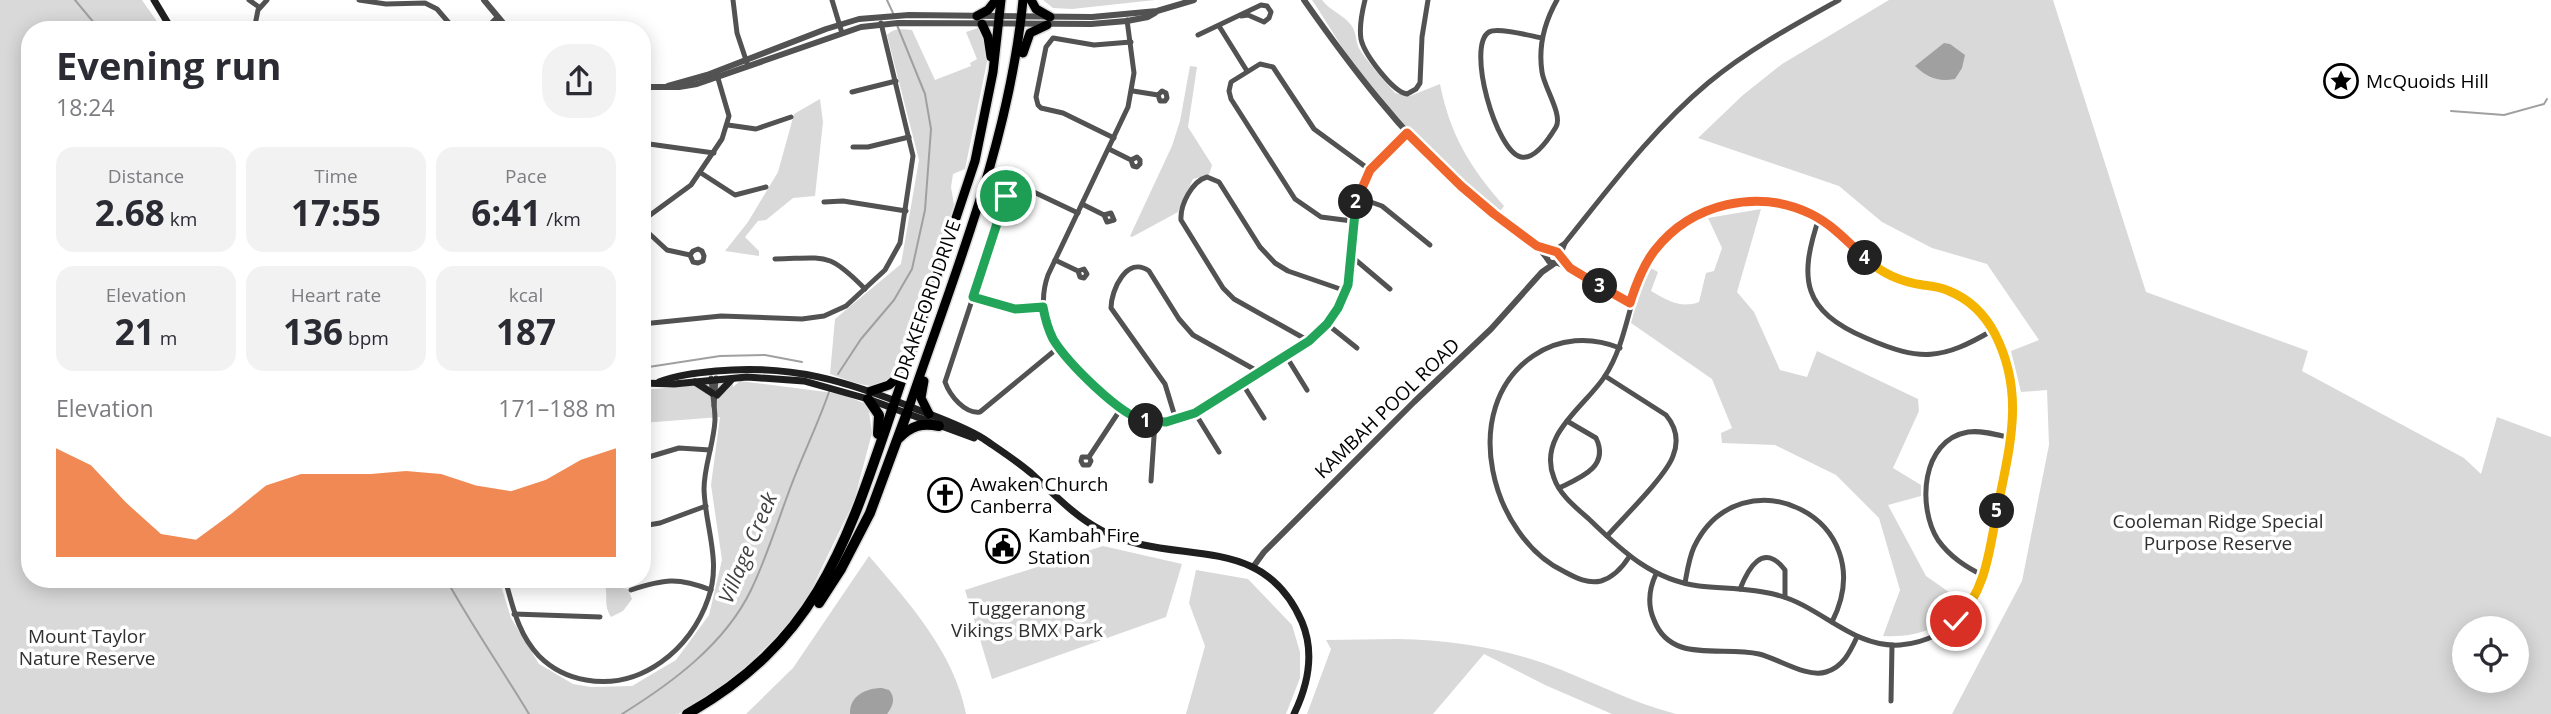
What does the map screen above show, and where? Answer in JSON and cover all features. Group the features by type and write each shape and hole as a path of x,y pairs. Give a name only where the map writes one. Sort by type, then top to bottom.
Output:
{"highway":[{"path":"993,72 991,46 979,20 999,0"},
{"name":"DRAKEFORD DRIVE","path":"894,404 961,209 983,130 993,72 999,0"},
{"name":"DRAKEFORD DRIVE","path":"908,409 1000,135 1016,65 1023,0"},
{"path":"1016,65 1030,33 1049,21 1031,0"},
{"path":"928,351 921,392 929,414"},
{"path":"876,456 880,418 869,395 889,385 905,371"},
{"path":"687,714 720,694 755,667 804,613 838,557 894,404"},
{"path":"699,714 758,673 810,616 841,569 870,513 908,409"},
{"path":"897,440 916,425 939,426"}],"main road":[{"path":"154,0 165,21"},
{"path":"651,382 693,382 714,375 760,369 834,379 869,395 929,414 971,432 1025,468 1083,519 1110,535 1140,544 1228,558 1253,567 1278,584 1288,596 1305,629 1309,669 1294,714"},
{"path":"659,382 678,375 758,376 804,381 869,395"},
{"path":"693,382 714,394 727,381 736,377"},
{"path":"908,409 939,426 994,446"}],"street":[{"path":"249,0 260,7"},
{"path":"255,21 260,7 267,0"},
{"path":"359,0 386,4 417,1 438,9 448,21"},
{"path":"484,0 500,20"},
{"path":"733,0 737,33 747,63"},
{"path":"832,0 842,33"},
{"path":"651,87 684,86 839,25 894,19 1049,21 1092,17 1127,18 1194,0"},
{"path":"1304,0 1360,78 1407,133 1461,186 1537,246 1550,263 1558,260 1566,243 1646,144 1686,103 1747,54 1839,0"},
{"path":"1365,0 1360,30 1364,47 1396,89 1407,94 1420,83 1422,37 1428,0"},
{"path":"1542,38 1494,31 1486,35 1481,45 1483,81 1492,115 1512,151 1521,157 1536,152 1559,120 1543,80 1541,59 1542,38 1557,0"},
{"path":"1198,35 1261,5 1267,6 1271,12 1264,22 1248,15 1241,16"},
{"path":"1127,18 1134,67 1133,91 1109,149 1046,280 1043,307 1049,329 1059,348 1120,410 1141,420 1176,420 1195,413 1309,341 1327,324 1346,290 1352,221 1357,197 1370,170 1407,133"},
{"path":"747,63 880,20"},
{"path":"651,323 721,316 824,316 846,306 885,270 896,253 913,166 909,137 880,20"},
{"path":"1219,26 1247,71"},
{"path":"1114,138 1063,113 1041,108 1036,96 1046,47 1053,38 1094,45 1131,42"},
{"path":"1352,221 1326,218 1312,212 1288,191 1229,95 1231,82 1260,64 1273,67 1314,129 1370,170"},
{"path":"651,213 691,185 701,173 728,125 727,108 717,74"},
{"path":"852,92 895,81"},
{"path":"1133,91 1157,95"},
{"path":"728,125 755,129 791,117"},
{"path":"853,148 909,137"},
{"path":"651,144 713,153"},
{"path":"1109,149 1132,160"},
{"path":"701,173 735,195 766,187"},
{"path":"1309,341 1242,305 1223,288 1181,220 1181,212 1196,183 1208,177 1219,182 1260,247 1279,266 1346,290"},
{"path":"1059,348 984,410 975,413 966,410 947,388 946,382 1006,196 1012,188 1026,188 1078,213"},
{"path":"1357,197 1382,206 1430,245"},
{"path":"824,202 843,201 906,211"},
{"path":"1760,201 1792,206 1819,218 1843,235 1869,262 1888,274 1908,282 1946,289 1962,297 1980,313 1993,330 2007,361 2014,410 1984,576 1968,610 1944,631 1917,642 1892,645 1874,643 1857,637 1806,606 1785,597 1685,583 1656,573 1629,557 1559,488 1551,468 1551,450 1558,432 1605,376 1620,348 1630,303 1640,276 1655,249 1674,231 1702,213 1727,204 1760,201"},
{"path":"1082,204 1104,215"},
{"path":"1819,218 1809,248 1808,279 1822,310 1841,327 1899,352 1926,355 1959,349 1993,330"},
{"path":"651,235 667,250 690,255"},
{"path":"1552,251 1566,243"},
{"path":"1537,246 1552,251 1558,260 1630,303"},
{"name":"KAMBAH POOL ROAD","path":"1542,272 1552,251"},
{"path":"1351,256 1390,289"},
{"path":"775,260 831,259 841,265 865,289"},
{"path":"1055,260 1078,271"},
{"name":"KAMBAH POOL ROAD","path":"1253,567 1264,552 1408,407 1491,329 1542,272 1558,260"},
{"path":"1176,420 1165,384 1111,308 1111,300 1123,274 1132,267 1142,266 1149,271 1179,319 1193,335 1259,373"},
{"path":"973,297 1015,309 1043,307"},
{"path":"1327,324 1357,348"},
{"path":"1620,348 1596,341 1570,341 1540,351 1527,360 1511,378 1498,402 1491,437 1491,462 1508,518 1526,542 1548,563 1572,576 1595,582 1615,574 1629,557"},
{"path":"1286,356 1307,390"},
{"path":"507,588 514,614 530,645 553,668 575,678 610,681 638,675 669,657 697,625 711,590 714,555 704,487 714,406 714,375"},
{"path":"1605,376 1665,415 1672,424 1676,439 1674,456 1667,467 1607,537"},
{"path":"1242,383 1264,418"},
{"path":"1089,457 1120,410"},
{"path":"1195,413 1219,452"},
{"path":"1559,488 1589,474 1599,457 1596,438 1567,421"},
{"path":"1151,481 1155,422"},
{"path":"1984,576 1957,561 1937,537 1925,504 1926,484 1940,449 1954,437 1974,431 2011,438"},
{"path":"651,456 679,448 710,450"},
{"path":"1685,583 1693,549 1713,521 1735,507 1752,502 1769,500 1791,504 1821,523 1842,559 1842,598 1832,622"},
{"path":"651,524 706,506"},
{"path":"1740,589 1751,564 1768,559 1778,562 1785,570 1785,597"},
{"path":"1656,573 1649,607 1656,626 1670,641 1689,651 1750,652 1775,658 1807,672 1819,673 1827,672 1842,662 1857,637"},
{"path":"651,585 669,580 689,582 711,590"},
{"path":"631,590 639,588"},
{"path":"514,614 600,617"},
{"path":"1891,701 1892,645"}],"green space":[{"name":"Mount Taylor Nature Reserve","path":"0,0 142,0 157,21 21,21 21,588 502,588 511,618 539,664 573,684 591,687 632,686 676,660 709,615 722,560 711,485 720,417 651,422 651,389 733,382 733,387 740,381 842,394 868,405 872,433 854,501 800,613 722,690 678,714 0,714"},
{"path":"1043,0 1155,0 1072,9 1053,8"},
{"path":"1312,0 1322,0 1348,21 1360,50 1395,93 1410,96 1440,84 1449,119 1463,150 1504,206 1498,214 1434,157 1389,111 1366,83"},
{"name":"Cooleman Ridge Special Purpose Reserve","path":"1889,0 2053,0 2146,292 2308,351 2302,371 2464,458 2481,474 2497,417 2551,437 2551,714 1952,714 2022,581 2049,445 2047,390 2021,392 2011,351 2039,340 1987,264 1932,248 1882,222 1839,186 1698,138 1743,95 1782,64"},
{"path":"981,27 989,52 965,169 953,174 951,187 954,205 897,371 884,384 876,386 830,374 835,319 901,264 919,160 887,35 895,30 912,30 935,80 971,66 970,63 977,59 966,32"},
{"path":"1190,66 1197,67 1188,127 1212,165 1209,175 1193,179 1178,212 1132,237 1130,236 1172,146 1180,121"},
{"path":"820,99 823,122 815,196 793,198 766,220 758,221 745,237 759,251 759,256 725,251 748,222 778,172 794,114"},
{"path":"1761,209 1737,292 1754,312 1780,370 1807,377 1817,351 1918,399 1919,411 1893,468 1921,485 1921,496 1888,505 1926,576 1966,604 1948,619 1928,630 1907,635 1883,636 1900,590 1879,518 1836,475 1775,445 1722,443 1721,433 1732,428 1712,379 1631,323 1647,266 1658,272 1651,291 1680,304 1699,302 1706,273 1714,271 1722,248 1708,218"},
{"name":"Tuggeranong Vikings BMX Park","path":"1103,546 1182,564 1166,617 992,679 965,590"},
{"path":"869,556 914,610 941,649 960,691 966,714 746,714 793,668"},
{"path":"1196,570 1248,579 1292,625 1300,652 1300,678 1286,714 1186,714 1205,646 1189,603"},
{"path":"628,589 632,599 623,611 611,617 607,607 606,590"},
{"path":"1398,639 1454,643 1509,653 1546,664 1676,714 1612,714 1545,685 1484,654 1433,714 1307,714 1331,649 1326,640"}],"shaded area":[{"path":"1944,43 1950,44 1965,55 1962,68 1955,79 1933,78 1915,66"},
{"path":"870,690 889,690 893,699 887,714 850,714 855,698"}],"waterway":[{"path":"75,0 92,21"},
{"name":"Village Creek","path":"887,0 893,13"},
{"name":"Village Creek","path":"838,374 861,339 894,300 912,269 925,210 931,129 925,94 897,25"},
{"path":"2451,111 2504,115 2544,104 2547,99"},
{"path":"651,367 720,356 765,355 802,362"},
{"name":"Village Creek","path":"622,714 696,661 740,610 762,565 829,392"},
{"name":"Village Creek","path":"451,588 529,714"}],"place":[{"name":"McQuoids Hill","path":"2341,81"},
{"name":"Awaken Church Canberra","path":"945,495"},
{"name":"Kambah Fire Station","path":"1003,546"}],"route":[{"path":"1006,196 973,297 1009,309 1043,307 1049,329 1059,348 1108,399 1128,415 1155,422 1185,418 1195,413 1309,341 1327,324 1348,285 1352,221 1357,197 1377,161 1407,133 1494,214 1537,246 1557,252 1570,268 1630,303 1640,276 1655,249 1687,221 1712,209 1743,201 1769,202 1803,210 1843,235 1869,262 1888,274 1908,282 1946,289 1962,297 1984,318 2001,348 2012,385 2013,426 1981,587 1968,610 1956,621"}]}
